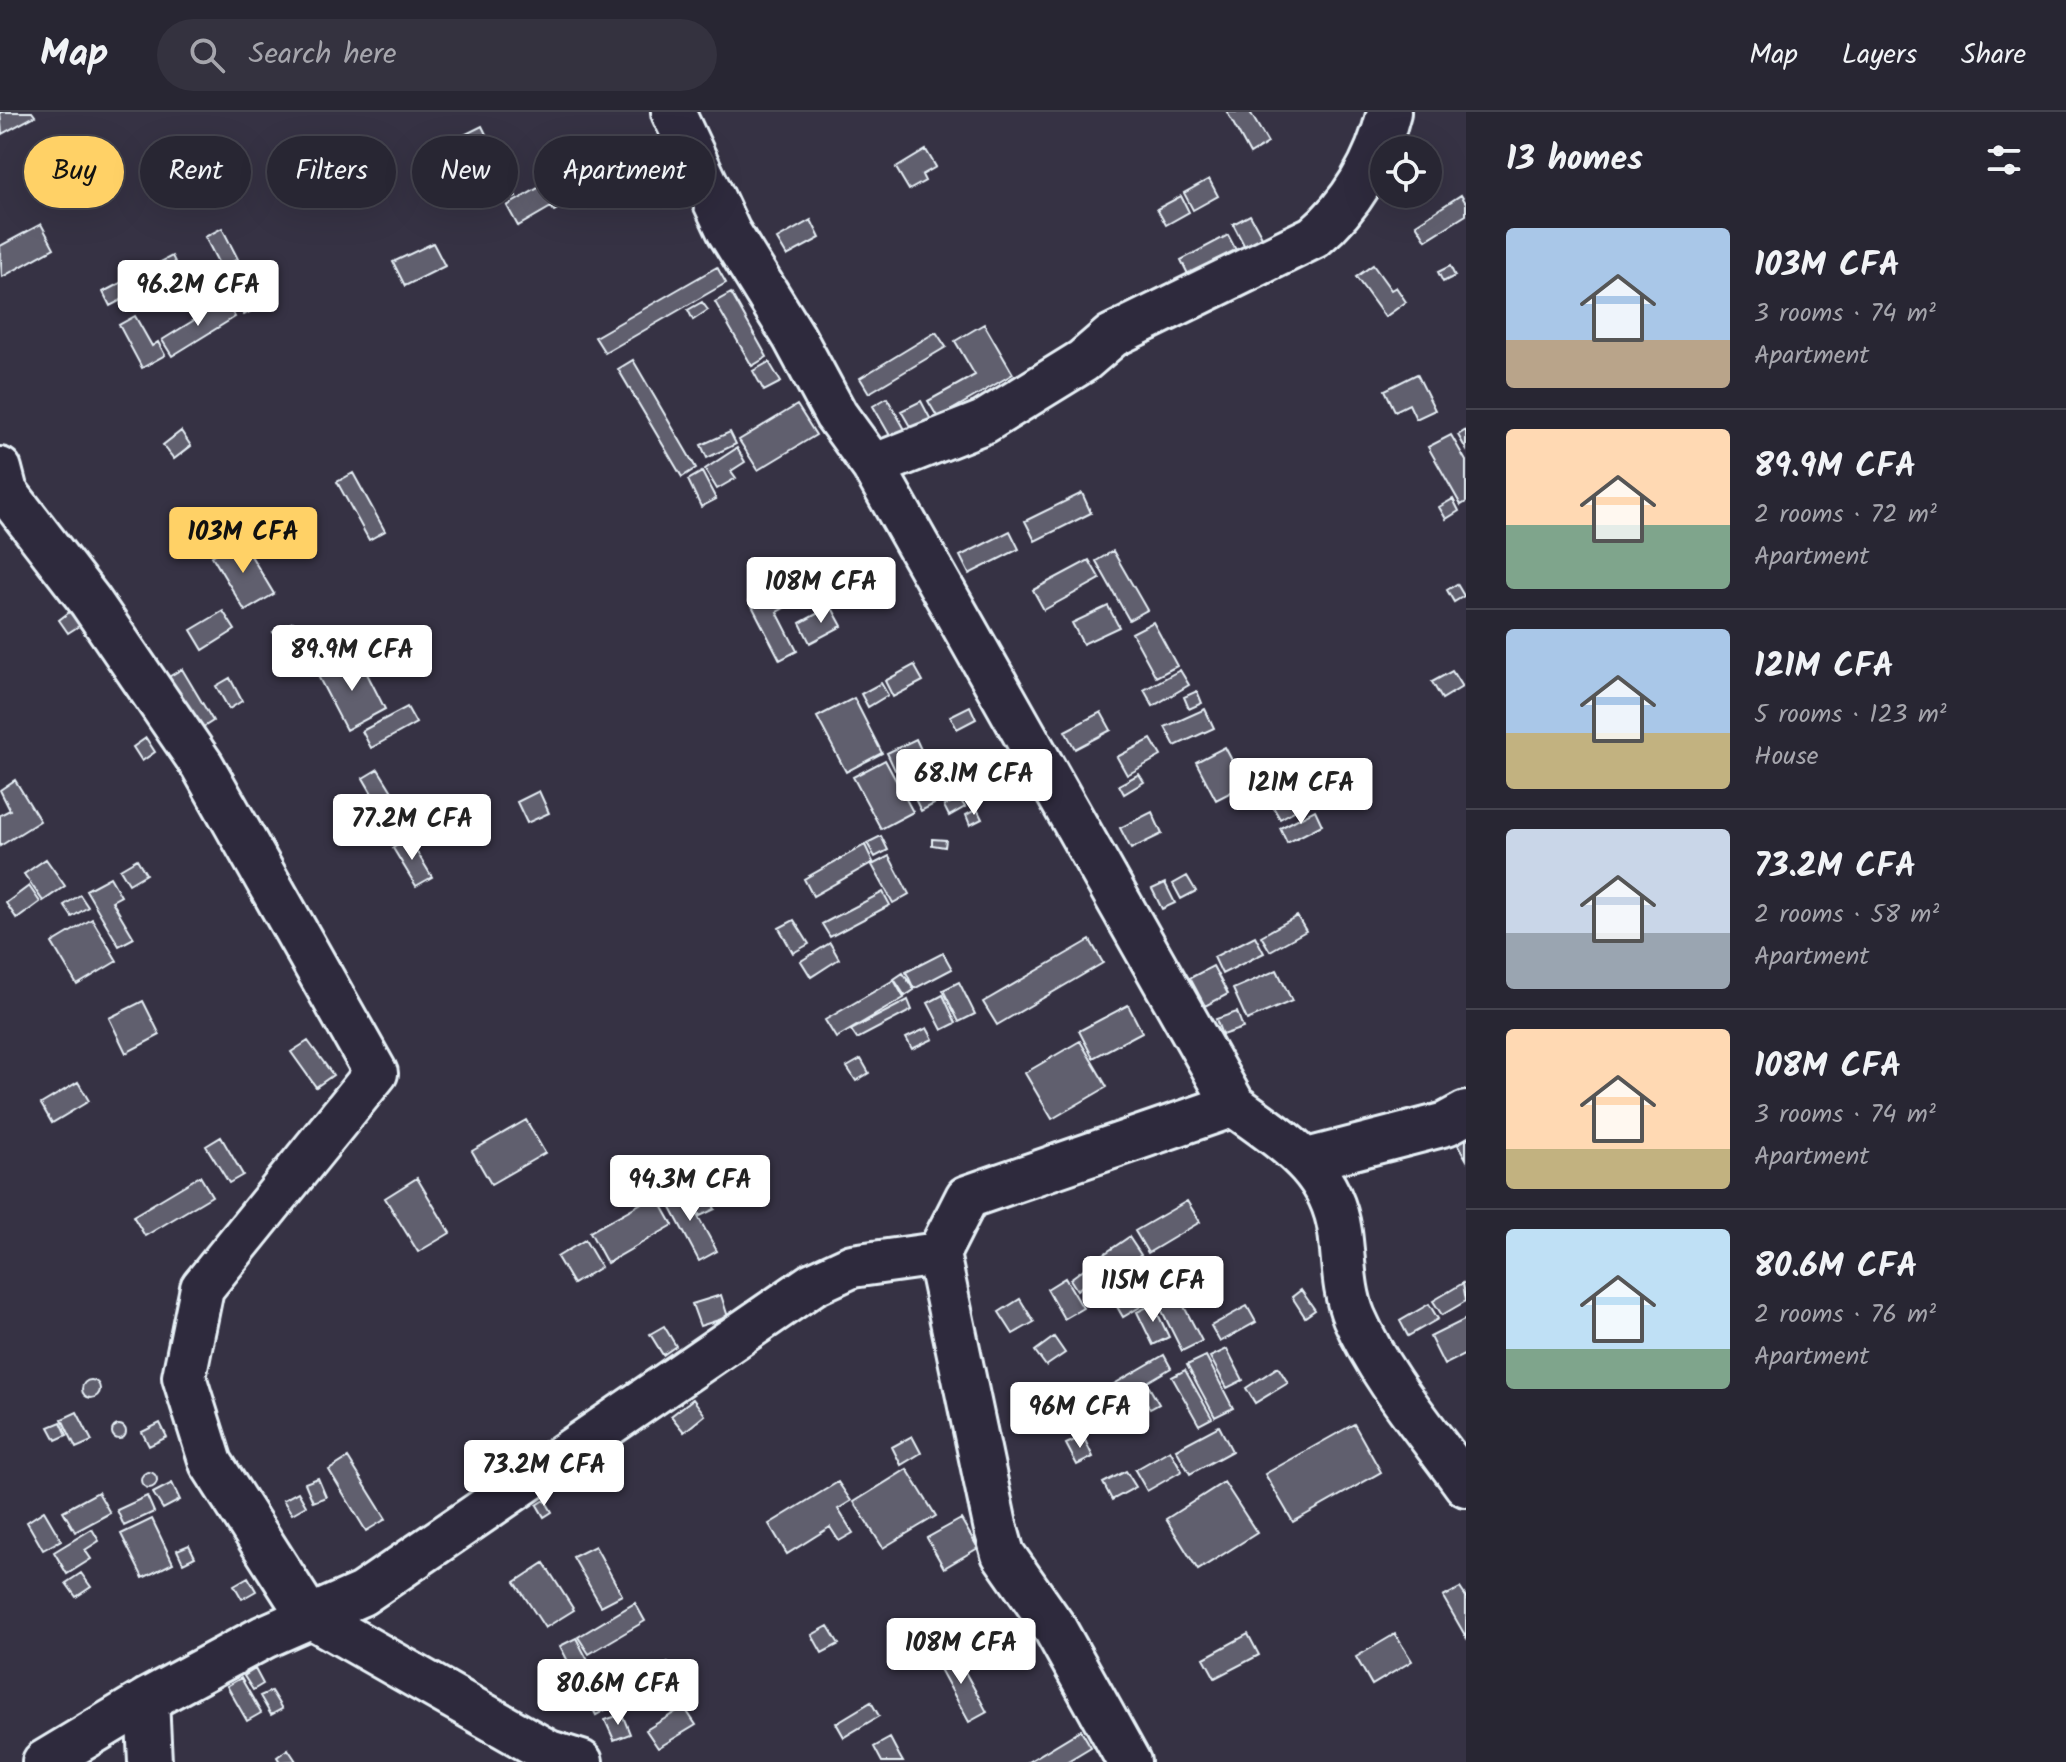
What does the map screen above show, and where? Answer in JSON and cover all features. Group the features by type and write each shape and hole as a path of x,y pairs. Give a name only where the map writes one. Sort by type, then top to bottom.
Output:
{"street":[{"path":"673,112 729,232 794,337 836,415 873,466 1234,1105 1307,1160 1331,1199 1340,1230 1343,1272 1359,1327 1407,1403 1466,1485"},
{"path":"873,466 984,422 1083,361 1112,336 1314,237 1341,215 1380,147 1389,112"},
{"path":"0,469 6,492 90,601 202,765 376,1073 202,1288 184,1377 211,1463 308,1615 549,1752 581,1762"},
{"path":"1129,1762 1054,1627 1003,1554 938,1254 967,1197 1234,1105"},
{"path":"1307,1160 1446,1124 1466,1113"},
{"path":"44,1762 147,1700 308,1615 362,1594 813,1284 852,1266 938,1254"},
{"path":"147,1700 150,1762"}],"building":[{"path":"0,112 32,112 35,116 2,134"},
{"path":"1227,112 1250,112 1268,143 1250,154"},
{"path":"482,126 487,136 462,136"},
{"path":"926,150 936,167 922,175 925,181 909,190 896,168"},
{"path":"1209,179 1218,196 1193,210 1184,193"},
{"path":"534,190 534,208 549,208 518,226 508,208 518,208 518,200"},
{"path":"1461,195 1466,203 1466,215 1426,240 1416,224"},
{"path":"1181,196 1189,212 1166,225 1157,209"},
{"path":"1250,215 1262,237 1245,247 1233,224"},
{"path":"811,220 820,238 787,256 777,239"},
{"path":"41,224 54,248 2,277 0,246"},
{"path":"222,228 238,259 221,268 205,237"},
{"path":"1228,235 1236,250 1189,276 1181,260"},
{"path":"433,243 445,266 405,286 393,262"},
{"path":"172,256 179,270 110,306 103,292"},
{"path":"1373,265 1391,290 1396,287 1406,302 1385,317 1356,277"},
{"path":"1450,266 1455,276 1443,282 1438,272"},
{"path":"717,267 726,283 605,353 595,337"},
{"path":"258,292 265,304 244,315 238,303"},
{"path":"731,293 767,357 752,366 715,302"},
{"path":"225,301 235,317 172,356 162,340"},
{"path":"702,302 708,310 693,320 688,310"},
{"path":"135,316 152,346 158,342 165,355 142,368 119,325"},
{"path":"984,324 1013,374 938,418 928,401 975,375 955,341"},
{"path":"936,332 946,347 869,393 860,378"},
{"path":"633,360 696,468 682,477 618,369"},
{"path":"769,362 781,382 764,391 753,371"},
{"path":"1417,374 1435,410 1416,419 1409,404 1395,411 1385,390"},
{"path":"887,398 907,433 893,441 873,406"},
{"path":"921,401 931,420 912,430 901,411"},
{"path":"797,405 816,435 758,470 739,440"},
{"path":"1466,430 1466,449 1458,435"},
{"path":"181,431 191,446 174,459 163,445"},
{"path":"730,432 736,444 707,458 701,445"},
{"path":"1451,435 1466,461 1466,502 1461,505 1428,447"},
{"path":"737,448 745,462 731,471 736,478 717,489 705,469"},
{"path":"702,472 716,499 701,507 688,480"},
{"path":"353,473 385,531 369,540 337,482"},
{"path":"1082,493 1091,513 1035,541 1025,521"},
{"path":"1453,499 1459,511 1446,519 1439,507"},
{"path":"1010,531 1019,549 969,574 960,556"},
{"path":"241,539 274,594 245,611 212,556"},
{"path":"1113,551 1147,610 1129,620 1096,561"},
{"path":"1089,560 1100,579 1044,610 1033,590"},
{"path":"1457,584 1464,596 1454,602 1447,590"},
{"path":"779,585 789,605 777,612 797,651 780,660 749,600"},
{"path":"831,606 842,626 810,643 800,623"},
{"path":"1108,606 1119,627 1083,644 1072,623"},
{"path":"72,610 82,624 68,633 59,620"},
{"path":"223,611 235,630 203,650 191,630"},
{"path":"293,622 313,663 294,673 273,632"},
{"path":"1153,622 1177,666 1156,677 1132,633"},
{"path":"358,656 385,709 346,730 318,676"},
{"path":"914,665 923,681 893,697 885,681"},
{"path":"182,669 213,721 191,735 160,682"},
{"path":"1180,670 1189,685 1153,706 1144,690"},
{"path":"1452,671 1462,687 1442,699 1432,682"},
{"path":"230,678 242,701 229,709 216,686"},
{"path":"881,683 888,695 868,707 861,694"},
{"path":"1197,691 1202,703 1189,709 1184,697"},
{"path":"854,698 882,753 846,772 817,717"},
{"path":"970,706 976,719 957,729 950,716"},
{"path":"407,707 416,723 371,748 362,731"},
{"path":"1205,709 1214,728 1175,746 1165,727"},
{"path":"1101,712 1111,730 1075,749 1065,731"},
{"path":"146,738 155,752 142,761 133,747"},
{"path":"916,739 924,756 895,770 887,753"},
{"path":"1151,739 1161,756 1127,775 1117,757"},
{"path":"1225,747 1245,785 1216,800 1196,762"},
{"path":"885,760 913,812 881,829 853,777"},
{"path":"1322,763 1331,778 1315,787 1306,772"},
{"path":"378,769 401,806 385,816 363,778"},
{"path":"1139,774 1144,782 1124,794 1119,785"},
{"path":"1290,774 1308,803 1280,819 1263,789"},
{"path":"15,780 40,821 0,846 0,815 10,810 0,790"},
{"path":"539,791 549,813 527,823 517,802"},
{"path":"928,793 934,804 921,811 915,799"},
{"path":"959,798 965,807 949,816 944,806"},
{"path":"977,809 982,819 970,825 966,815"},
{"path":"1315,810 1322,825 1287,843 1280,828"},
{"path":"1152,812 1162,834 1131,849 1120,828"},
{"path":"881,836 888,850 875,857 867,843"},
{"path":"409,839 432,877 416,886 393,848"},
{"path":"932,839 946,840 945,847 932,845"},
{"path":"865,845 873,862 813,896 804,879"},
{"path":"889,856 909,894 893,903 872,865"},
{"path":"46,859 65,886 43,901 24,874"},
{"path":"137,859 146,874 129,884 120,869"},
{"path":"1187,876 1196,891 1181,899 1173,884"},
{"path":"110,877 121,896 112,901 134,938 119,946 86,890"},
{"path":"1165,883 1175,903 1162,909 1152,889"},
{"path":"29,886 40,902 17,919 6,903"},
{"path":"883,892 890,905 830,937 822,924"},
{"path":"80,895 88,907 72,917 64,905"},
{"path":"1297,916 1306,931 1270,951 1261,936"},
{"path":"92,919 117,961 77,985 52,943"},
{"path":"794,920 809,944 793,953 779,928"},
{"path":"1255,936 1264,953 1222,974 1214,957"},
{"path":"1090,940 1103,963 997,1025 983,1002"},
{"path":"830,943 839,959 811,977 801,961"},
{"path":"943,953 952,969 914,989 906,972"},
{"path":"1213,966 1228,994 1205,1006 1190,978"},
{"path":"1277,970 1292,1001 1247,1020 1233,989"},
{"path":"903,973 914,990 905,996 894,979"},
{"path":"894,980 904,998 836,1038 825,1020"},
{"path":"959,982 975,1014 959,1022 943,990"},
{"path":"943,995 956,1023 942,1030 928,1003"},
{"path":"908,1000 912,1010 857,1039 851,1030"},
{"path":"143,1001 160,1035 126,1053 109,1018"},
{"path":"1128,1005 1142,1032 1093,1058 1079,1031"},
{"path":"1237,1012 1243,1028 1222,1035 1216,1019"},
{"path":"927,1028 933,1039 912,1049 906,1038"},
{"path":"308,1041 333,1075 316,1087 291,1052"},
{"path":"1080,1041 1107,1087 1052,1119 1025,1073"},
{"path":"861,1059 869,1073 856,1081 847,1067"},
{"path":"78,1082 89,1101 52,1123 41,1104"},
{"path":"526,1120 545,1153 491,1184 472,1151"},
{"path":"1466,1129 1466,1159 1453,1136"},
{"path":"221,1137 243,1175 229,1183 206,1146"},
{"path":"719,1167 723,1175 711,1181 707,1172"},
{"path":"200,1176 212,1196 145,1236 133,1216"},
{"path":"699,1177 715,1209 700,1216 684,1185"},
{"path":"417,1178 450,1233 418,1252 385,1198"},
{"path":"680,1184 717,1251 699,1261 663,1193"},
{"path":"656,1195 673,1225 607,1263 590,1232"},
{"path":"1187,1201 1200,1222 1148,1253 1135,1231"},
{"path":"1129,1237 1141,1255 1116,1272 1104,1254"},
{"path":"585,1240 601,1267 573,1284 557,1257"},
{"path":"1085,1268 1093,1278 1077,1290 1070,1279"},
{"path":"1135,1275 1150,1301 1123,1317 1108,1291"},
{"path":"1065,1278 1083,1308 1064,1319 1047,1289"},
{"path":"1463,1283 1466,1301 1442,1315 1433,1301"},
{"path":"1301,1290 1315,1310 1305,1317 1292,1297"},
{"path":"721,1295 728,1317 700,1326 692,1304"},
{"path":"1178,1295 1202,1341 1182,1351 1159,1305"},
{"path":"1020,1299 1034,1322 1013,1334 999,1312"},
{"path":"1153,1304 1169,1337 1153,1345 1137,1312"},
{"path":"1429,1304 1438,1319 1408,1336 1400,1321"},
{"path":"1247,1306 1256,1322 1220,1342 1211,1326"},
{"path":"1466,1319 1466,1354 1444,1365 1430,1337"},
{"path":"664,1326 676,1346 663,1355 650,1334"},
{"path":"1054,1337 1065,1353 1046,1366 1035,1351"},
{"path":"1227,1349 1243,1380 1227,1388 1210,1357"},
{"path":"1164,1355 1171,1368 1122,1397 1114,1384"},
{"path":"1206,1356 1233,1408 1215,1417 1187,1365"},
{"path":"1278,1367 1288,1383 1255,1403 1246,1388"},
{"path":"1185,1370 1212,1418 1199,1425 1172,1377"},
{"path":"91,1380 100,1389 91,1398 82,1389"},
{"path":"1149,1387 1159,1404 1150,1409 1140,1393"},
{"path":"693,1399 705,1415 684,1432 671,1416"},
{"path":"77,1412 92,1441 76,1448 62,1419"},
{"path":"61,1422 67,1435 56,1440 49,1427"},
{"path":"160,1423 167,1437 149,1446 142,1432"},
{"path":"1354,1424 1381,1472 1293,1522 1265,1474"},
{"path":"119,1425 126,1432 119,1439 112,1432"},
{"path":"1219,1426 1232,1451 1190,1474 1176,1449"},
{"path":"912,1436 921,1453 901,1465 892,1447"},
{"path":"1083,1436 1093,1457 1077,1465 1066,1444"},
{"path":"1170,1450 1182,1471 1147,1491 1135,1470"},
{"path":"348,1458 386,1519 366,1531 329,1470"},
{"path":"907,1469 936,1516 883,1548 854,1502"},
{"path":"1126,1471 1136,1487 1112,1500 1103,1483"},
{"path":"146,1472 152,1472 157,1480 155,1486 146,1488 141,1483 141,1477"},
{"path":"318,1478 326,1497 313,1502 305,1483"},
{"path":"838,1482 851,1501 838,1509 853,1533 839,1541 830,1527 787,1554 769,1524"},
{"path":"1224,1482 1257,1533 1198,1570 1166,1519"},
{"path":"172,1483 180,1500 163,1509 153,1493"},
{"path":"98,1492 110,1513 75,1532 63,1511"},
{"path":"298,1492 306,1506 292,1514 283,1500"},
{"path":"147,1496 154,1512 124,1526 117,1510"},
{"path":"545,1500 552,1512 544,1517 537,1505"},
{"path":"44,1511 61,1540 43,1550 27,1522"},
{"path":"152,1519 173,1563 143,1578 121,1534"},
{"path":"961,1519 978,1548 944,1568 927,1538"},
{"path":"92,1529 99,1541 85,1550 91,1559 67,1574 54,1552"},
{"path":"189,1545 195,1557 183,1563 177,1550"},
{"path":"595,1546 622,1595 601,1606 573,1557"},
{"path":"544,1563 574,1610 545,1628 515,1582"},
{"path":"81,1573 91,1587 76,1597 66,1583"},
{"path":"248,1577 256,1591 242,1599 234,1585"},
{"path":"1460,1588 1466,1597 1466,1637 1443,1597"},
{"path":"635,1603 645,1621 589,1654 578,1637"},
{"path":"828,1626 839,1644 822,1653 812,1635"},
{"path":"1248,1634 1259,1655 1215,1678 1204,1658"},
{"path":"1395,1634 1412,1661 1372,1685 1356,1657"},
{"path":"576,1638 612,1706 596,1715 560,1646"},
{"path":"953,1650 987,1712 969,1722 935,1660"},
{"path":"668,1663 677,1680 665,1686 656,1670"},
{"path":"255,1669 263,1684 253,1690 244,1676"},
{"path":"241,1678 261,1713 247,1721 227,1686"},
{"path":"271,1691 282,1709 271,1715 260,1696"},
{"path":"871,1702 879,1716 844,1737 836,1723"},
{"path":"684,1707 696,1725 658,1748 646,1730"},
{"path":"622,1714 630,1734 614,1740 605,1720"},
{"path":"1081,1730 1091,1747 1066,1762 1028,1762"},
{"path":"890,1738 903,1762 882,1762 874,1747"},
{"path":"288,1749 296,1761 280,1762 277,1757"}]}
